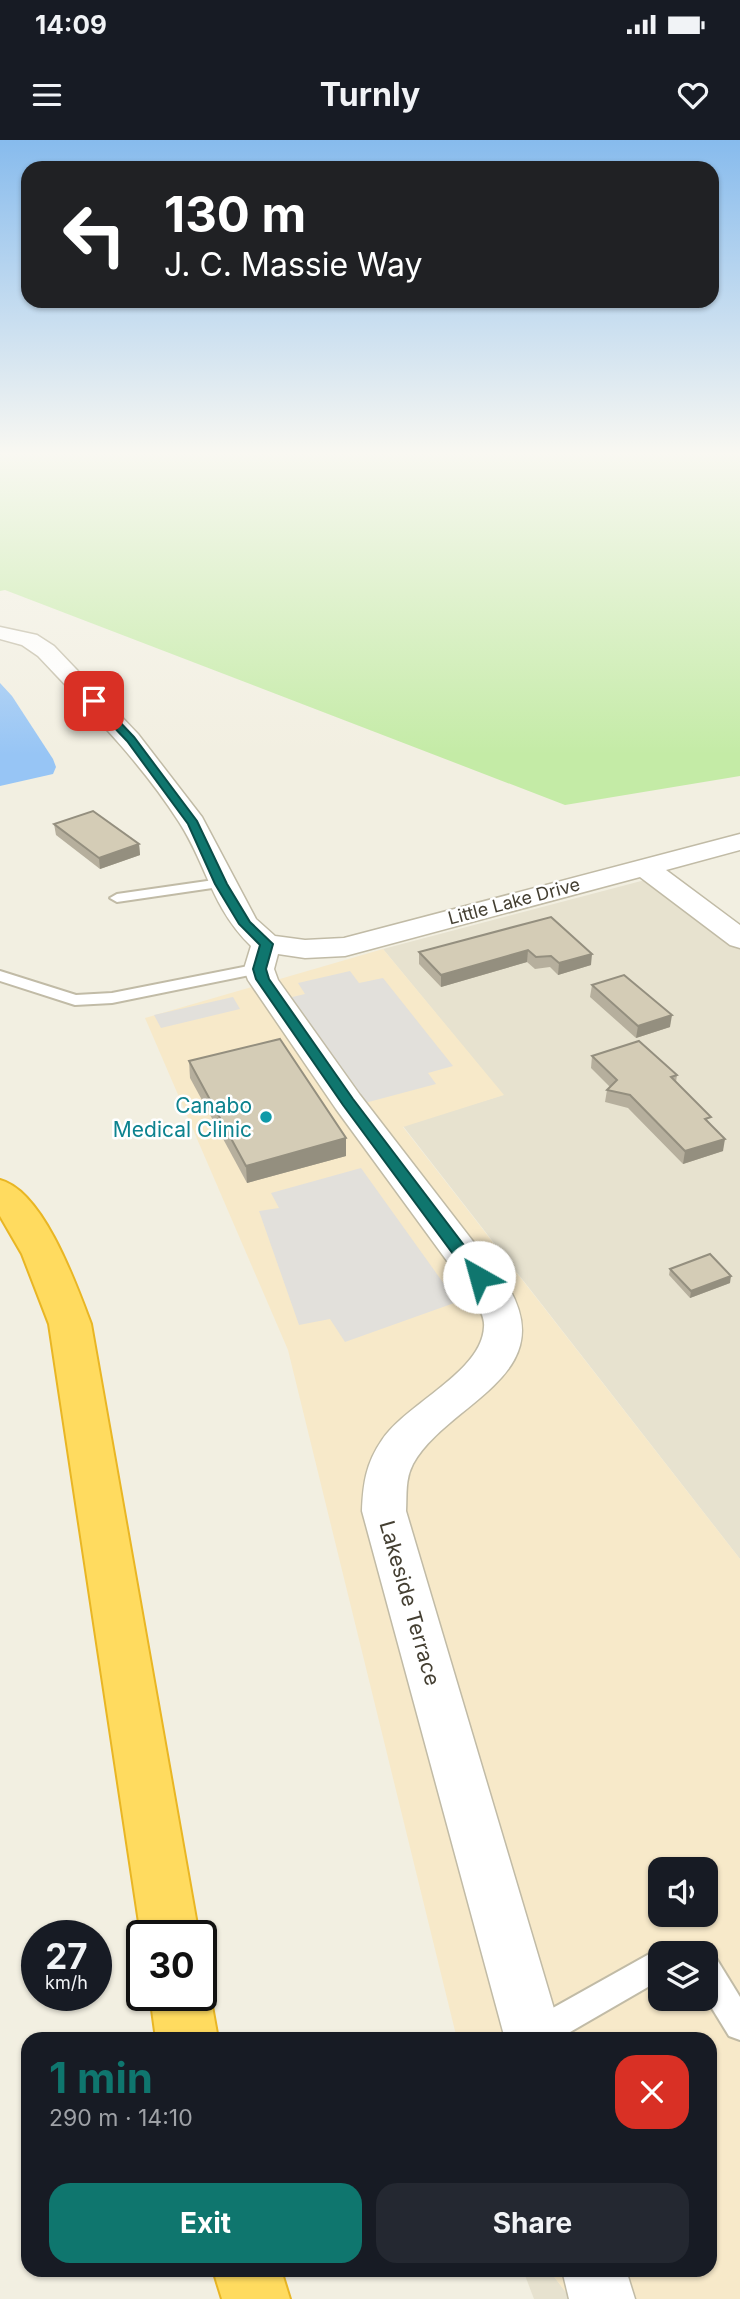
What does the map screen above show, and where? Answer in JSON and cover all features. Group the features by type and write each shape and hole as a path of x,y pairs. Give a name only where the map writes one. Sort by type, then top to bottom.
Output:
{"highway":[{"path":"0,1192 34,1240 55,1280 70,1324 167,1920"},
{"path":"183,2011 186,2032"},
{"path":"249,2277 256,2299"}],"street":[{"name":"Lakeside Terrace","path":"0,633 29,640 46,650 130,739 193,823 221,884 263,956 262,979 348,1102 495,1298 505,1326 502,1346 485,1371 425,1420 401,1446 387,1474 384,1511 532,2032"},
{"name":"Little Lake Drive","path":"263,956 305,949 345,947 740,842"},
{"path":"643,867 740,939"},
{"path":"596,2277 602,2299"}],"lane":[{"path":"117,898 221,884"},
{"path":"0,976 75,1000 112,998 263,956"},
{"path":"544,2032 648,1970"},
{"path":"718,1990 740,2025"}],"shaded area":[{"path":"664,875 740,928 740,1559 403,1126 503,1095 383,949"},
{"path":"383,949 504,1095 403,1127 740,1559 740,2299 571,2299 554,2277 717,2277 717,2032 455,2032 288,1350 145,1018"},
{"path":"350,971 359,983 383,978 453,1066 428,1073 436,1084 361,1104 288,998 305,994 298,983"},
{"path":"233,997 240,1009 161,1028 154,1015"},
{"path":"361,1168 457,1302 345,1342 330,1319 299,1325 259,1211 279,1208 271,1193"},
{"path":"526,2277 554,2277 571,2299 534,2299"}],"green space":[{"path":"0,554 740,554 740,776 565,805 5,590 0,591"}],"water":[{"path":"0,683 12,696 53,759 56,767 53,774 0,786"}],"building":[{"path":"93,811 139,844 99,858 54,824"},
{"path":"551,917 592,954 559,963 551,956 536,957 528,950 441,975 419,952"},
{"path":"624,975 672,1015 638,1026 592,985"},
{"name":"Canabo Medical Clinic","path":"280,1039 346,1138 246,1166 189,1061"},
{"path":"639,1041 677,1075 671,1077 711,1117 705,1119 725,1139 685,1151 630,1095 607,1090 617,1080 592,1056"},
{"path":"710,1254 731,1276 691,1291 670,1269"}],"place":[{"name":"Canabo Medical Clinic","path":"266,1117"}],"route":[{"path":"94,701 130,739 193,823 221,884 245,924 266,944 259,969 262,979 348,1102 479,1277"}]}
